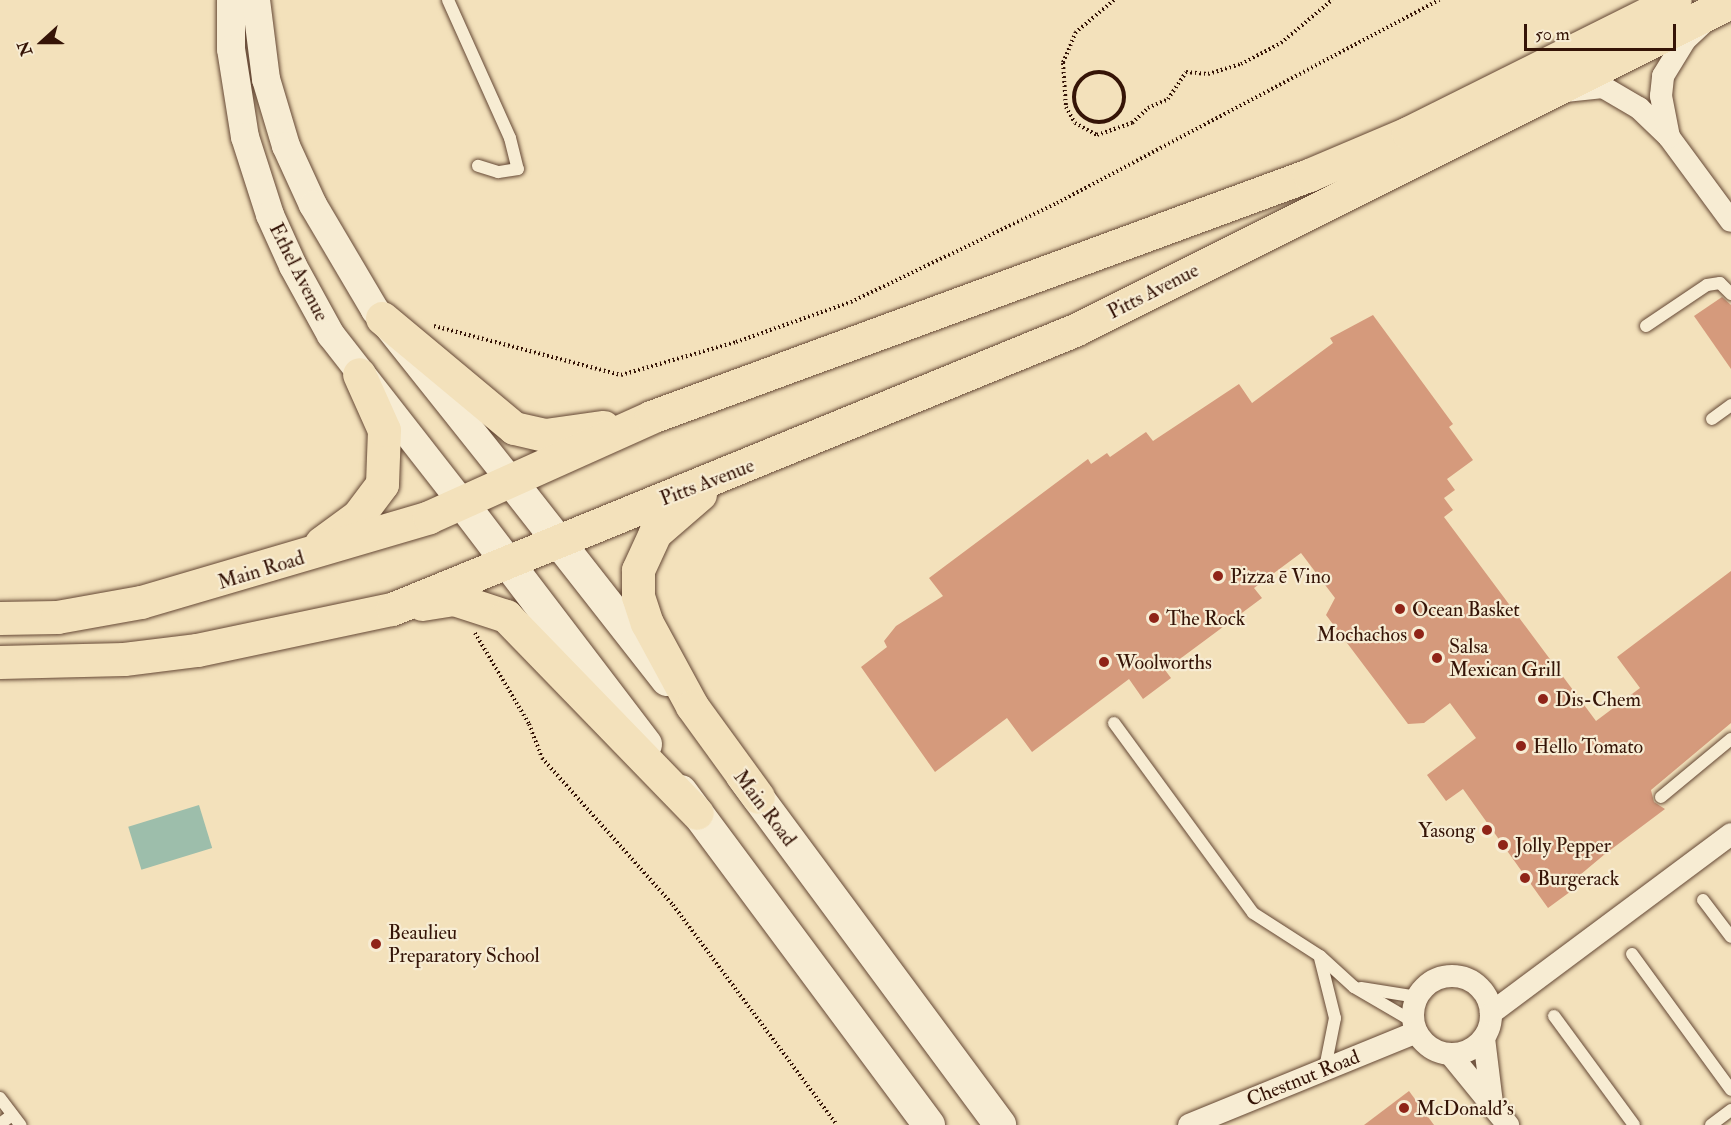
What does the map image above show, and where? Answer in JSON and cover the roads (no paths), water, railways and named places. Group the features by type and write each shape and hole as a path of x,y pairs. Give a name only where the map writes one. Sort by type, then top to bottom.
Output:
{"main road":[{"path":"511,481 651,417 1310,175 1408,133 1675,0"},
{"name":"Pitts Avenue","path":"557,538 724,477 1075,330 1723,6"},
{"path":"382,318 514,428 571,434 651,417"},
{"path":"291,561 358,516 382,484 384,430 359,374"},
{"path":"724,477 655,533 639,570 638,596 646,623 692,706 758,797"},
{"name":"Main Road","path":"0,618 57,617 141,602 291,561 463,504 511,481 758,797 992,1115"},
{"path":"463,504 929,1125"},
{"path":"392,609 557,538"},
{"path":"0,662 124,659 197,650 392,609 454,599 506,616 697,813"}],"street":[{"name":"Ethel Avenue","path":"231,0 237,93 254,171 293,266 331,335 359,374 463,504"},
{"path":"256,0 266,79 286,146 332,240 382,318 511,481"},
{"path":"1669,137 1661,96 1663,76 1685,40 1723,6"},
{"path":"1535,98 1603,87 1628,99 1669,137 1731,221"},
{"path":"1491,1013 1731,834"},
{"path":"1482,989 1546,972"},
{"path":"1492,1103 1484,1038 1491,1013 1482,989 1460,977 1447,976 1425,987 1417,997 1415,1027 1426,1044 1450,1054 1508,1125"},
{"name":"Chestnut Road","path":"1189,1125 1325,1068 1415,1027"},
{"path":"1450,1054 1463,1053 1484,1038"},
{"path":"992,1115 1011,1125"}],"lane":[{"path":"448,0 510,138 518,169 498,172 478,166"},
{"path":"1646,326 1707,285 1720,283 1731,294"},
{"path":"1712,419 1731,405"},
{"path":"1114,723 1253,914 1320,956 1354,987 1415,1027"},
{"path":"1661,796 1731,739"},
{"path":"1703,900 1731,937"},
{"path":"1632,954 1731,1090"},
{"path":"1320,956 1335,1018 1325,1068"},
{"path":"1354,987 1417,997"},
{"path":"1554,1016 1634,1125"},
{"path":"0,1098 16,1120 0,1124"},
{"path":"1712,1125 1731,1110"}],"place":[{"name":"Pizza ē Vino","path":"1218,576"},
{"name":"Ocean Basket","path":"1400,609"},
{"name":"The Rock","path":"1154,618"},
{"name":"Mochachos","path":"1419,634"},
{"name":"Salsa Mexican Grill","path":"1437,658"},
{"name":"Woolworths","path":"1104,662"},
{"name":"Dis-Chem","path":"1543,699"},
{"name":"Hello Tomato","path":"1521,746"},
{"name":"Yasong","path":"1487,830"},
{"name":"Jolly Pepper","path":"1503,845"},
{"name":"Burgerack","path":"1525,878"},
{"name":"Beaulieu Preparatory School","path":"376,944"},
{"name":"McDonald's","path":"1404,1108"}]}
